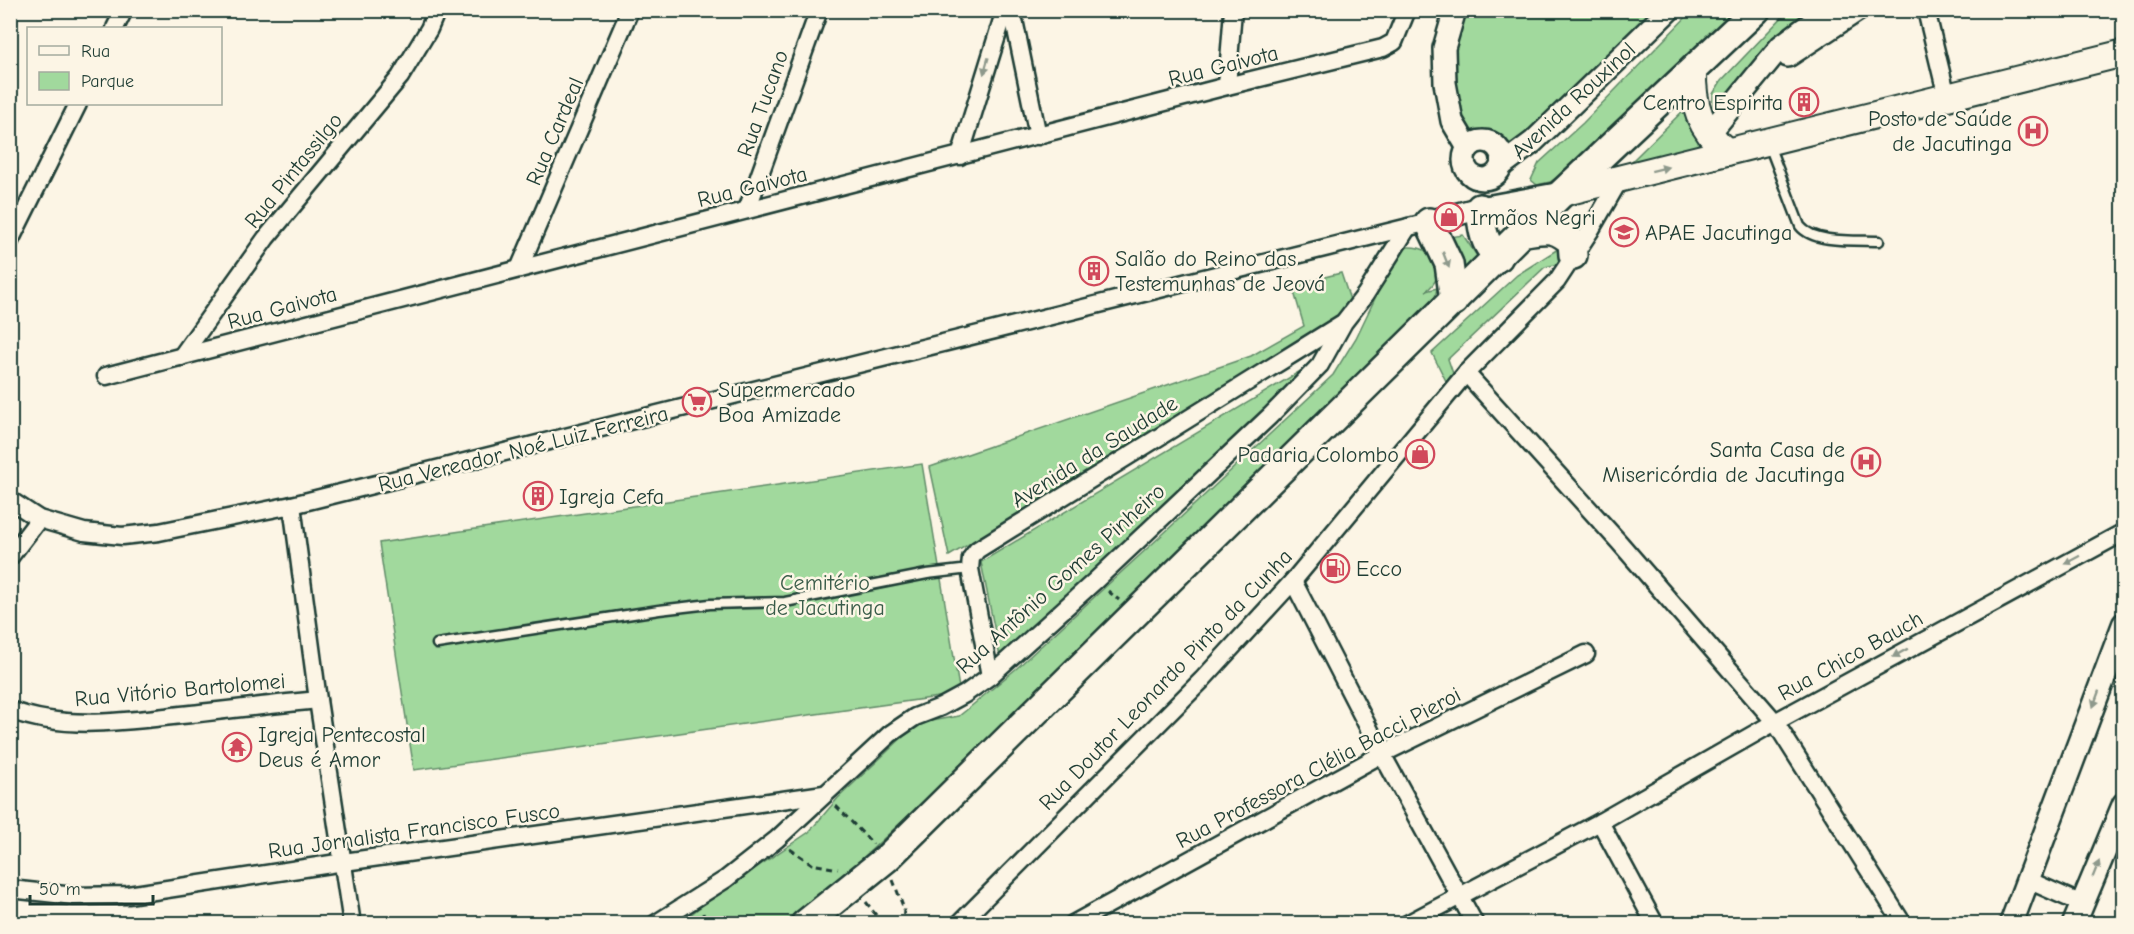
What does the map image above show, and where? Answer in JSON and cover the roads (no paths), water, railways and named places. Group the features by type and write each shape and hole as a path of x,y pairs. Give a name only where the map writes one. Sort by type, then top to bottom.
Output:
{"highway":[{"path":"806,924 887,858 1135,612 1183,568 1525,232 1562,193 1756,10"},
{"path":"1480,208 1482,230 1486,242 1499,257"},
{"path":"1418,224 1449,264 1454,301"},
{"path":"1525,232 1544,229 1561,232 1572,242 1573,255"}],"main road":[{"path":"1562,193 1620,179 1718,143 1768,142 2124,53"},
{"path":"1694,70 1694,98 1700,119 1718,143"},
{"path":"2011,924 2124,624"},
{"path":"2078,914 2124,804"}],"street":[{"path":"116,27 124,10"},
{"name":"Rua Pintassilgo","path":"181,357 266,237 400,77 429,29 437,10"},
{"name":"Rua Cardeal","path":"519,269 630,10"},
{"name":"Rua Tucano","path":"747,210 819,10"},
{"path":"960,156 1005,10"},
{"path":"1012,10 1038,136"},
{"path":"1227,86 1233,10"},
{"name":"Rua Gaivota","path":"106,376 1227,86 1383,48 1394,42 1407,10"},
{"path":"1455,10 1444,48 1445,83 1452,121 1468,148"},
{"name":"Avenida Rouxinol","path":"1491,173 1533,142 1669,10"},
{"path":"1718,143 1760,74 1781,46 1829,10"},
{"path":"1760,74 1858,10"},
{"path":"1926,10 1947,97"},
{"path":"10,241 78,105"},
{"path":"1480,208 1491,173 1502,156 1499,148 1492,142 1483,140 1474,142 1464,157 1465,166 1470,174 1491,173 1526,199"},
{"name":"Rua Doutor Leonardo Pinto da Cunha","path":"958,924 1202,680 1293,581 1466,373 1557,280 1590,231 1620,179"},
{"name":"Rua Vereador Noé Luiz Ferreira","path":"10,500 39,519 84,532 122,536 159,532 292,505 1480,208 1562,193"},
{"name":"Rua Antônio Gomes Pinheiro","path":"655,924 726,879 777,839 890,734 915,717 965,694 990,676 1096,580 1296,391 1320,365 1344,322 1418,224"},
{"name":"Avenida da Saudade","path":"970,569 971,558 977,550 1344,322"},
{"path":"1466,373 1619,542 1775,722 1903,924"},
{"path":"292,505 352,924"},
{"path":"10,557 39,519"},
{"name":"Rua Chico Bauch","path":"1407,924 1600,822 1775,722 2124,532"},
{"path":"970,569 990,676"},
{"path":"1293,581 1382,754 1475,924"},
{"name":"Rua Professora Clélia Bacci Pieroi","path":"1073,924 1382,754 1586,654"},
{"name":"Rua Vitório Bartolomei","path":"10,710 68,722 125,721 318,699"},
{"name":"Rua Jornalista Francisco Fusco","path":"10,889 74,896 128,896 344,862 824,794"},
{"path":"1600,822 1655,924"},
{"path":"2028,880 2078,914"}],"lane":[{"path":"1768,142 1800,226 1805,233 1824,239 1879,241"},
{"path":"437,644 659,610 710,604 785,602 927,574 970,569"}],"place":[{"name":"Centro Espirita","path":"1804,102"},
{"name":"Posto de Saúde de Jacutinga","path":"2033,131"},
{"name":"Irmãos Negri","path":"1449,217"},
{"name":"APAE Jacutinga","path":"1624,232"},
{"name":"Salão do Reino das Testemunhas de Jeová","path":"1094,271"},
{"name":"Supermercado Boa Amizade","path":"697,402"},
{"name":"Padaria Colombo","path":"1420,454"},
{"name":"Santa Casa de Misericórdia de Jacutinga","path":"1866,462"},
{"name":"Igreja Cefa","path":"538,496"},
{"name":"Ecco","path":"1335,568"},
{"name":"Igreja Pentecostal Deus é Amor","path":"237,747"}],"park label":[{"name":"Cemitério de Jacutinga","path":"825,594"}]}
